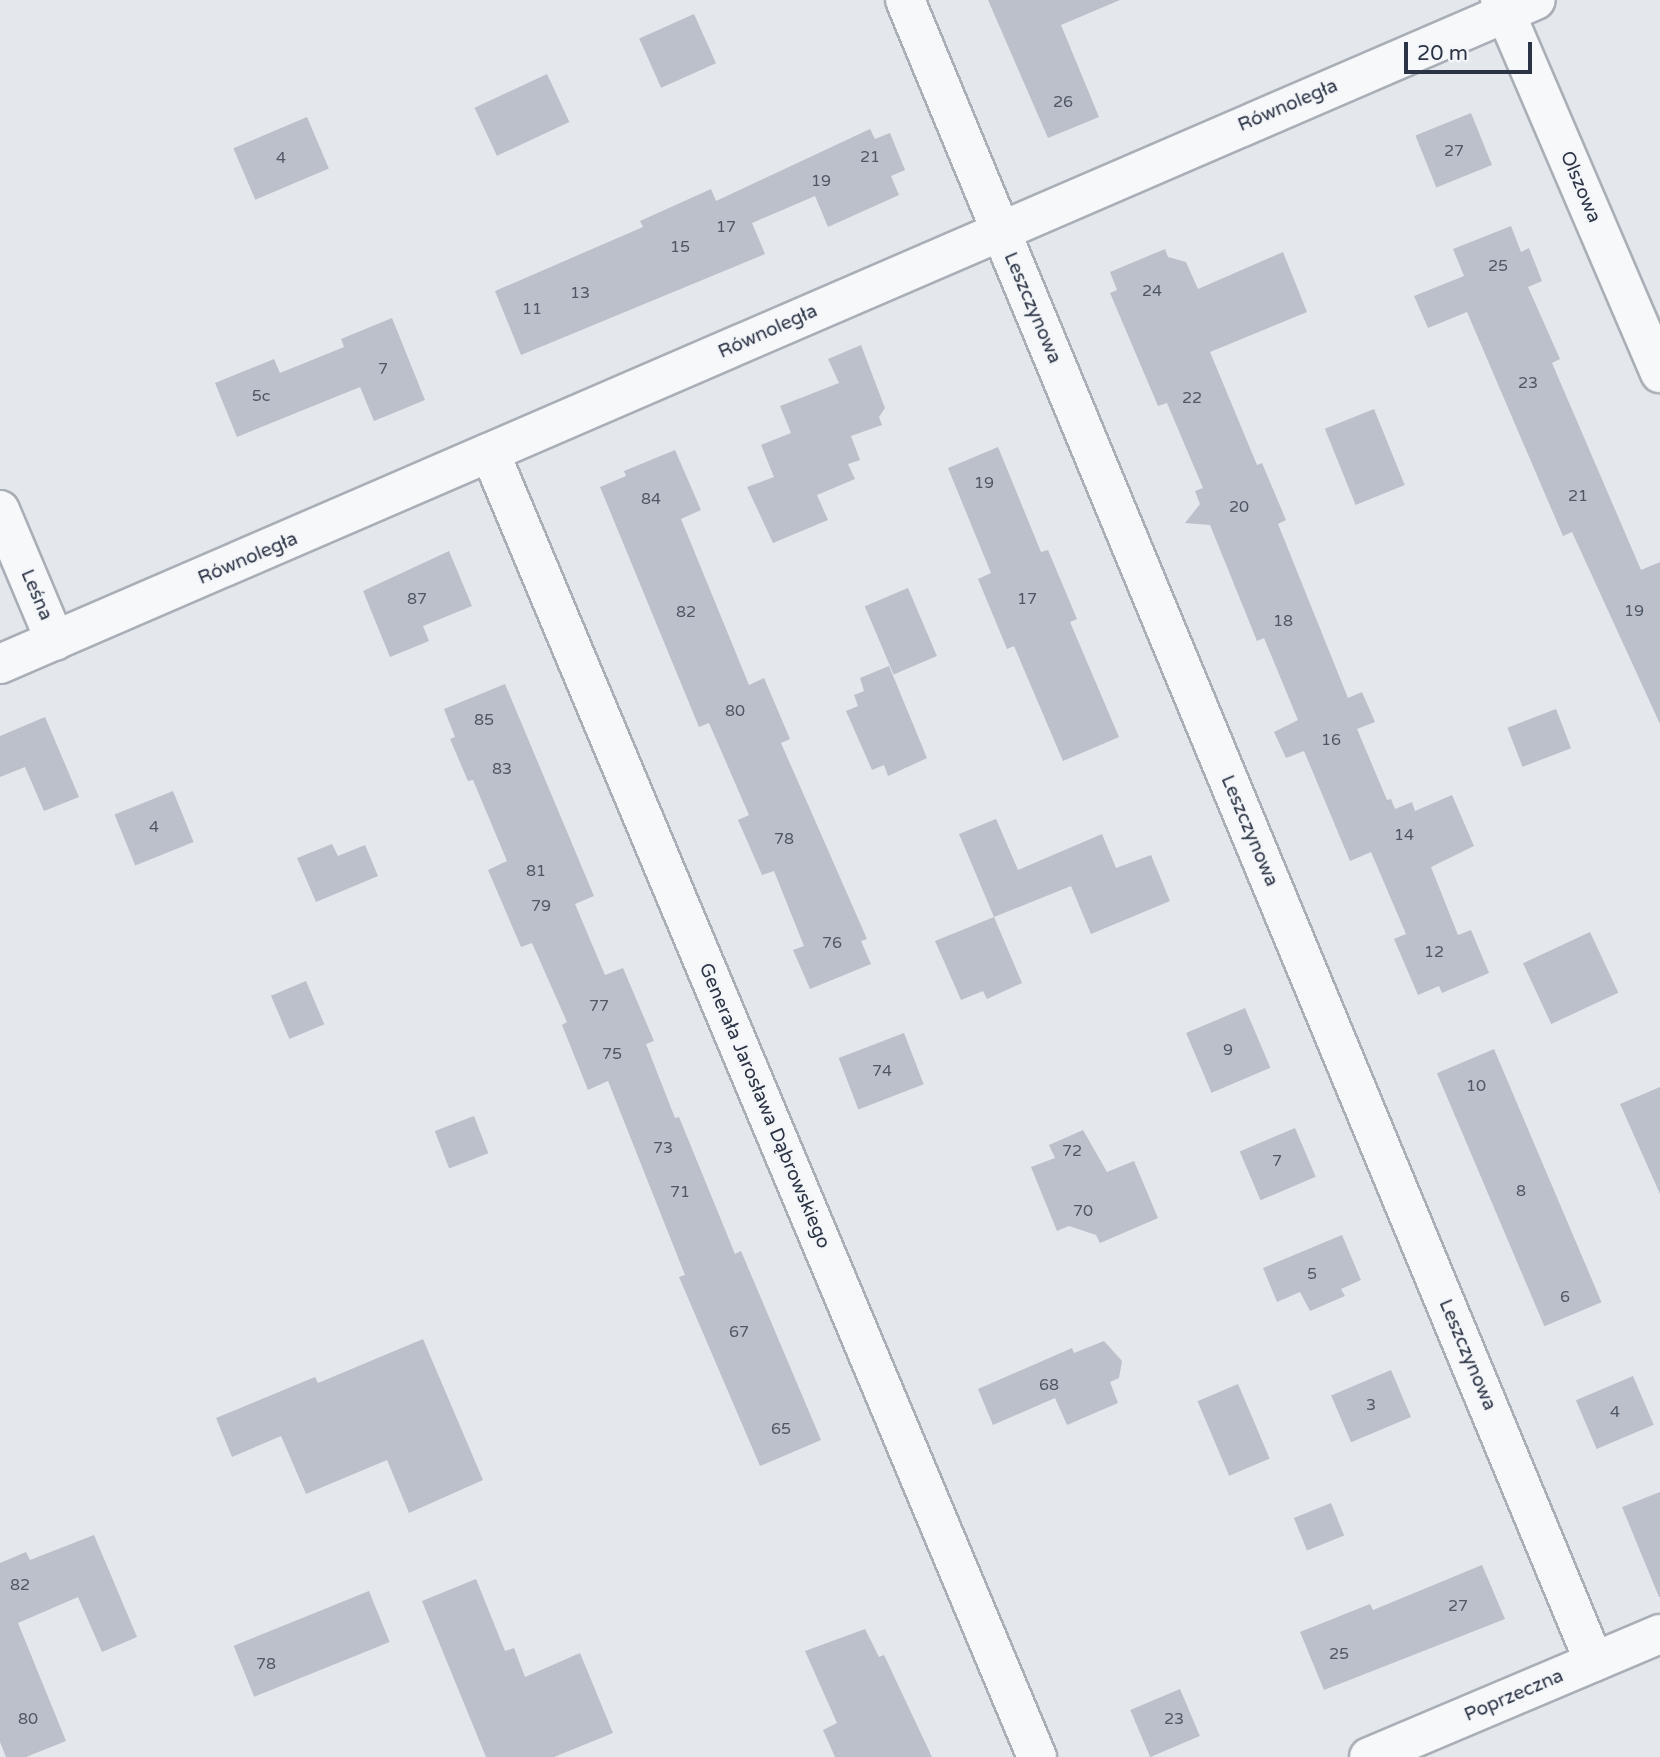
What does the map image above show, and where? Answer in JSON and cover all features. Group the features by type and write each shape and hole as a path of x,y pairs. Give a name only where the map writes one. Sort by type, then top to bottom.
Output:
{"street":[{"name":"Leszczynowa","path":"905,0 1594,1662"},
{"name":"Równoległa","path":"0,664 491,455 1513,4"},
{"name":"Olszowa","path":"1513,4 1660,373"},
{"name":"Generała Jarosława Dąbrowskiego","path":"491,455 1037,1757"},
{"name":"Leśna","path":"0,510 55,641"},
{"name":"Poprzeczna","path":"1368,1757 1660,1634"}],"building":[{"path":"988,0 1120,0 1061,25 1099,117 1048,138"},
{"path":"694,14 716,63 661,88 639,38"},
{"path":"547,74 569,122 497,156 474,108"},
{"path":"1471,113 1492,165 1436,187 1415,135"},
{"path":"307,117 329,169 255,200 233,148"},
{"path":"870,129 875,139 890,133 905,170 891,176 899,195 828,227 815,196 752,223 765,254 521,355 495,291 643,227 640,221 711,189 716,201"},
{"path":"1511,226 1521,252 1529,248 1542,281 1528,287 1560,359 1552,363 1641,570 1660,562 1660,724 1572,532 1563,536 1467,312 1428,328 1414,296 1464,276 1453,249"},
{"path":"1165,249 1168,257 1186,262 1198,289 1283,252 1307,312 1210,352 1257,465 1262,463 1286,520 1278,524 1348,698 1362,692 1375,722 1357,729 1387,800 1391,799 1395,809 1412,802 1415,811 1452,795 1474,846 1431,867 1458,935 1471,930 1489,973 1442,993 1439,986 1418,995 1394,939 1406,934 1371,852 1350,861 1304,751 1286,758 1274,732 1298,720 1264,638 1257,641 1210,525 1185,523 1200,504 1195,491 1203,488 1167,403 1158,406 1110,293 1117,290 1110,272"},
{"path":"392,318 425,400 374,421 360,387 237,437 215,383 274,359 280,373 344,347 341,339"},
{"path":"861,345 885,408 879,417 882,425 851,436 860,460 848,464 855,479 817,495 828,520 773,543 747,487 774,477 761,445 791,433 780,406 839,383 828,359"},
{"path":"1374,409 1405,485 1356,505 1325,429"},
{"path":"998,447 1041,552 1048,550 1077,619 1070,622 1119,737 1063,761 1014,646 1007,649 978,579 991,573 948,468"},
{"path":"675,450 701,510 681,519 749,685 764,678 790,739 781,743 867,939 861,941 871,964 810,989 793,950 804,946 774,871 762,875 738,820 749,815 709,723 699,727 600,487 626,476 624,471"},
{"path":"449,551 472,606 423,626 429,641 390,657 363,591"},
{"path":"908,588 937,656 894,674 865,606"},
{"path":"889,666 927,758 888,776 884,765 872,770 846,711 858,706 854,695 864,691 860,678"},
{"path":"505,684 594,896 575,904 605,975 623,968 654,1041 646,1044 675,1118 679,1117 735,1254 741,1251 821,1440 760,1466 679,1277 685,1275 608,1081 588,1090 562,1025 567,1022 532,943 521,947 488,870 507,861 473,780 468,781 450,739 455,737 444,709"},
{"path":"1556,709 1571,748 1523,767 1507,728"},
{"path":"45,717 79,797 44,811 25,767 0,777 0,736"},
{"path":"173,791 194,842 135,866 115,815"},
{"path":"996,819 1018,870 1102,834 1116,868 1151,855 1170,901 1091,934 1071,886 994,917 959,834"},
{"path":"332,844 338,856 365,845 378,876 316,902 297,858"},
{"path":"994,917 1022,983 987,999 983,991 961,1000 935,941"},
{"path":"1590,932 1618,993 1551,1024 1523,963"},
{"path":"306,981 324,1024 289,1039 271,996"},
{"path":"1245,1008 1270,1068 1211,1093 1186,1033"},
{"path":"904,1033 924,1084 858,1109 839,1058"},
{"path":"1494,1049 1601,1302 1544,1326 1437,1073"},
{"path":"1660,1087 1660,1194 1620,1104"},
{"path":"474,1116 488,1153 449,1168 435,1131"},
{"path":"1295,1128 1316,1177 1260,1200 1240,1151"},
{"path":"1083,1130 1107,1172 1134,1161 1158,1218 1100,1243 1096,1235 1069,1226 1057,1231 1031,1167 1055,1158 1049,1145"},
{"path":"1342,1235 1361,1280 1341,1289 1345,1296 1310,1311 1300,1292 1277,1302 1263,1268"},
{"path":"423,1339 483,1480 409,1513 387,1460 306,1494 281,1436 232,1457 216,1418 315,1377 318,1383"},
{"path":"1104,1341 1122,1361 1119,1378 1110,1382 1118,1403 1067,1425 1055,1398 993,1425 978,1389 1072,1348 1074,1353"},
{"path":"1391,1370 1411,1417 1351,1442 1331,1395"},
{"path":"1633,1376 1654,1425 1597,1449 1576,1400"},
{"path":"1238,1384 1270,1459 1229,1476 1197,1401"},
{"path":"1660,1492 1660,1597 1659,1597 1622,1507"},
{"path":"1331,1503 1344,1535 1307,1550 1294,1518"},
{"path":"94,1535 137,1637 102,1652 78,1597 18,1623 66,1741 26,1757 6,1757 0,1742 0,1563 26,1552 30,1560"},
{"path":"1482,1565 1505,1619 1324,1690 1300,1632 1370,1604 1373,1610"},
{"path":"476,1579 505,1651 514,1648 525,1677 580,1653 613,1733 554,1757 486,1757 422,1601"},
{"path":"369,1591 390,1642 254,1697 234,1646"},
{"path":"865,1629 879,1657 884,1655 932,1757 835,1757 823,1730 837,1723 805,1651"},
{"path":"1180,1689 1200,1736 1150,1757 1130,1710"}]}
